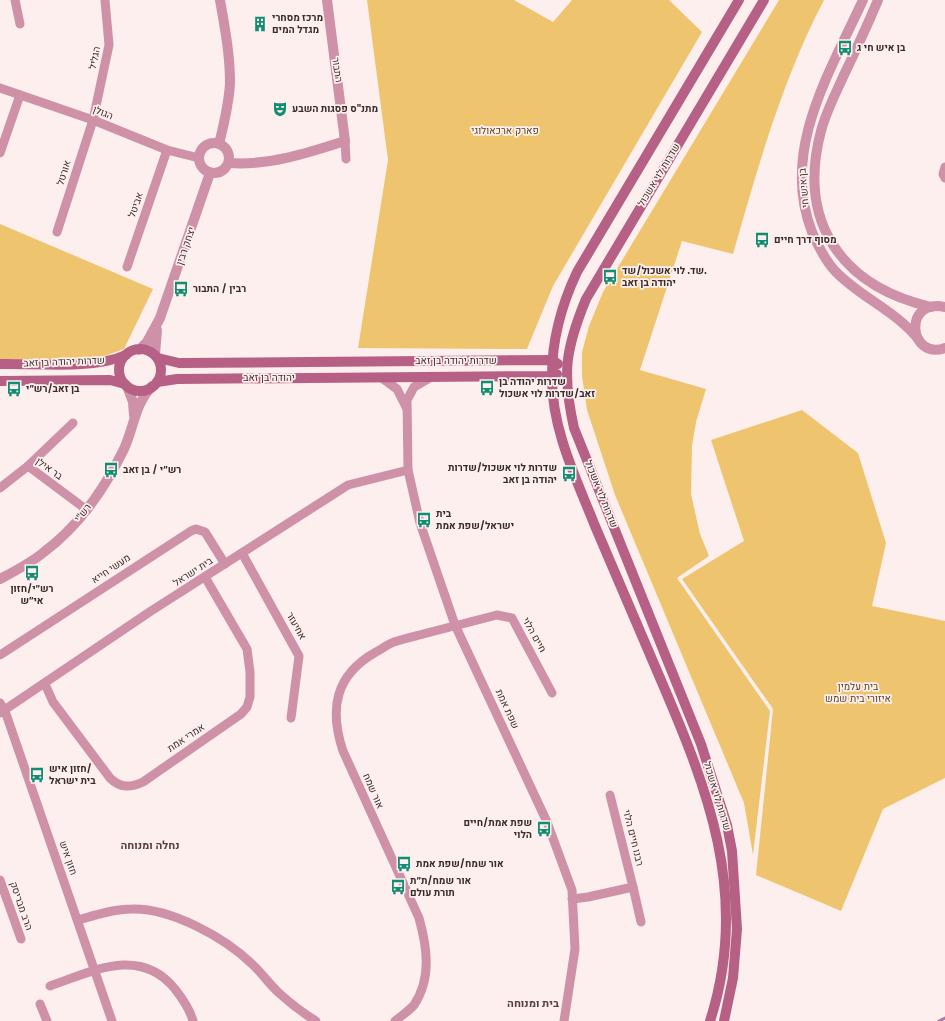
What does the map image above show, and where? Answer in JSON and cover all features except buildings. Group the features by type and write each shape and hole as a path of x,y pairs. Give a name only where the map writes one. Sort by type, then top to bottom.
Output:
{"main road":[{"name":"שדרות לוי אשכול","path":"710,1021 722,975 726,928 722,862 716,829 707,796 690,747 618,581 570,462 555,411 552,360 565,302 583,259 739,0"},
{"name":"שדרות לוי אשכול","path":"724,1021 733,978 737,929 732,851 727,825 701,744 574,428 567,392 566,369 572,336 586,299 764,0"},
{"path":"139,350 147,350 157,356 162,370 155,384 142,390 132,389 126,385 121,378 120,369 121,361 127,354 139,350"},
{"name":"שדרות יהודה בן זאב","path":"0,364 99,363 115,360 127,354"},
{"name":"שדרות יהודה בן זאב","path":"157,356 179,363 552,360"},
{"path":"552,360 566,369"},
{"name":"שדרות יהודה בן זאב","path":"382,378 552,376 566,369"},
{"name":"יהודה בן זאב","path":"155,384 177,379 382,378"},
{"name":"שדרות יהודה בן זאב","path":"0,381 110,380 126,385"}],"street":[{"path":"15,0 20,24"},
{"name":"הגליל","path":"93,120 109,45 105,0"},
{"path":"219,144 230,84 228,46 220,0"},
{"name":"התבור","path":"327,0 346,159"},
{"name":"בן איש חי","path":"863,0 808,125 801,165 804,204 816,241 833,269 861,294 899,319 918,340 929,348 936,350 945,348"},
{"name":"בן איש חי","path":"878,0 830,107 822,129 815,166 817,201 828,236 844,260 855,272 869,282 893,295 931,307 945,307"},
{"name":"הגולן","path":"0,88 93,120 167,150 199,158"},
{"path":"0,153 20,95"},
{"name":"אורטל","path":"57,232 93,120"},
{"path":"229,163 246,164 269,162 345,141"},
{"path":"219,144 228,152 229,163 224,171 219,173 210,173 203,169 199,158 201,151 207,145 219,144"},
{"name":"אביטל","path":"127,267 167,150"},
{"path":"945,166 945,178"},
{"name":"יצחק רבין","path":"157,356 156,337 160,318 210,173"},
{"path":"918,340 916,334 916,320 920,314 931,307"},
{"name":"יצחק רבין","path":"139,350 147,342 160,318"},
{"name":"שפת אמת","path":"430,377 414,387 407,400 408,470 420,523 455,625 547,822 572,890 575,949 564,1021"},
{"name":"שפת אמת","path":"382,378 396,389 406,407"},
{"name":"רש\"י","path":"0,579 44,552 69,530 87,510 117,463 125,447 142,399 155,384"},
{"name":"רש\"י","path":"126,385 135,410 134,421"},
{"path":"28,466 73,422"},
{"name":"בר אילן","path":"0,488 28,466 87,510"},
{"name":"בית ישראל","path":"2,709 45,684 205,577 348,485 408,470"},
{"name":"מעשי חייא","path":"0,655 191,530 200,529 204,532 225,564"},
{"name":"אחיעזר","path":"242,553 300,656 291,718"},
{"name":"אמרי אמת","path":"45,684 53,702 110,778 122,786 134,786 143,782 241,714 247,707 250,697 250,672 247,650 205,577"},
{"name":"חיים הלוי","path":"455,625 498,615 512,618 552,693"},
{"name":"אור שמח","path":"395,1021 413,1005 426,976 426,940 419,918 343,751 337,733 337,704 340,688 347,676 359,663 372,654 393,642 455,625"},
{"name":"חזון איש","path":"2,709 78,920 112,1021"},
{"name":"רבנו חיים הלוי","path":"610,795 633,887 640,922"},
{"name":"הרב מבריסק","path":"0,880 21,939"},
{"path":"572,899 633,887"},
{"path":"78,920 109,912 132,909 157,911 188,923 223,939 252,964 279,993 316,1021"},
{"path":"50,986 94,971 118,965 149,968 168,980 182,997 193,1021"},
{"path":"40,1004 47,1021"}],"green space":[{"name":"פארק ארכאולוגי","path":"367,0 514,0 553,22 572,0 669,0 702,32 553,286 527,349 358,348 388,160"},
{"path":"779,0 824,0 809,30 783,93 762,156 733,254 682,241 640,370 706,389 696,422 692,446 691,494 700,534 709,556 677,578 770,711 753,855 744,803 615,495 587,410 582,376 582,352 589,326 603,292"},
{"path":"0,224 153,289 124,349 93,360 0,359"},
{"name":"בית עלמין איזורי בית שמש","path":"802,410 858,453 886,543 872,606 945,621 945,778 883,809 841,911 756,875 773,709 682,579 744,541 711,440"}],"waterway":[{"path":"939,1021 945,1018"}],"place":[{"name":"מרכז מסחרי מגדל המים","path":"260,24"},
{"name":"בן איש חי ג","path":"845,48"},
{"name":"מתנ\"ס פסגות השבע","path":"280,109"},
{"name":"מסוף דרך חיים","path":"762,240"},
{"name":"שד. לוי אשכול/שד. יהודה בן זאב","path":"610,277"},
{"name":"רבין / התבור","path":"181,289"},
{"name":"שדרות יהודה בן זאב/שדרות לוי אשכול","path":"487,388"},
{"name":"בן זאב/רש״י","path":"14,389"},
{"name":"רש״י / בן זאב","path":"111,470"},
{"name":"שדרות לוי אשכול/שדרות יהודה בן זאב","path":"569,474"},
{"name":"בית ישראל/שפת אמת","path":"424,520"},
{"name":"רש״י/חזון אי״ש","path":"32,573"},
{"name":"חזון איש/ בית ישראל","path":"37,775"},
{"name":"שפת אמת/חיים הלוי","path":"544,829"},
{"name":"אור שמח/שפת אמת","path":"404,864"},
{"name":"אור שמח/ת״ת תורת עולם","path":"398,887"}],"district":[{"name":"נחלה ומנוחה","path":"150,845"},
{"name":"בית ומנוחה","path":"533,1003"}]}
